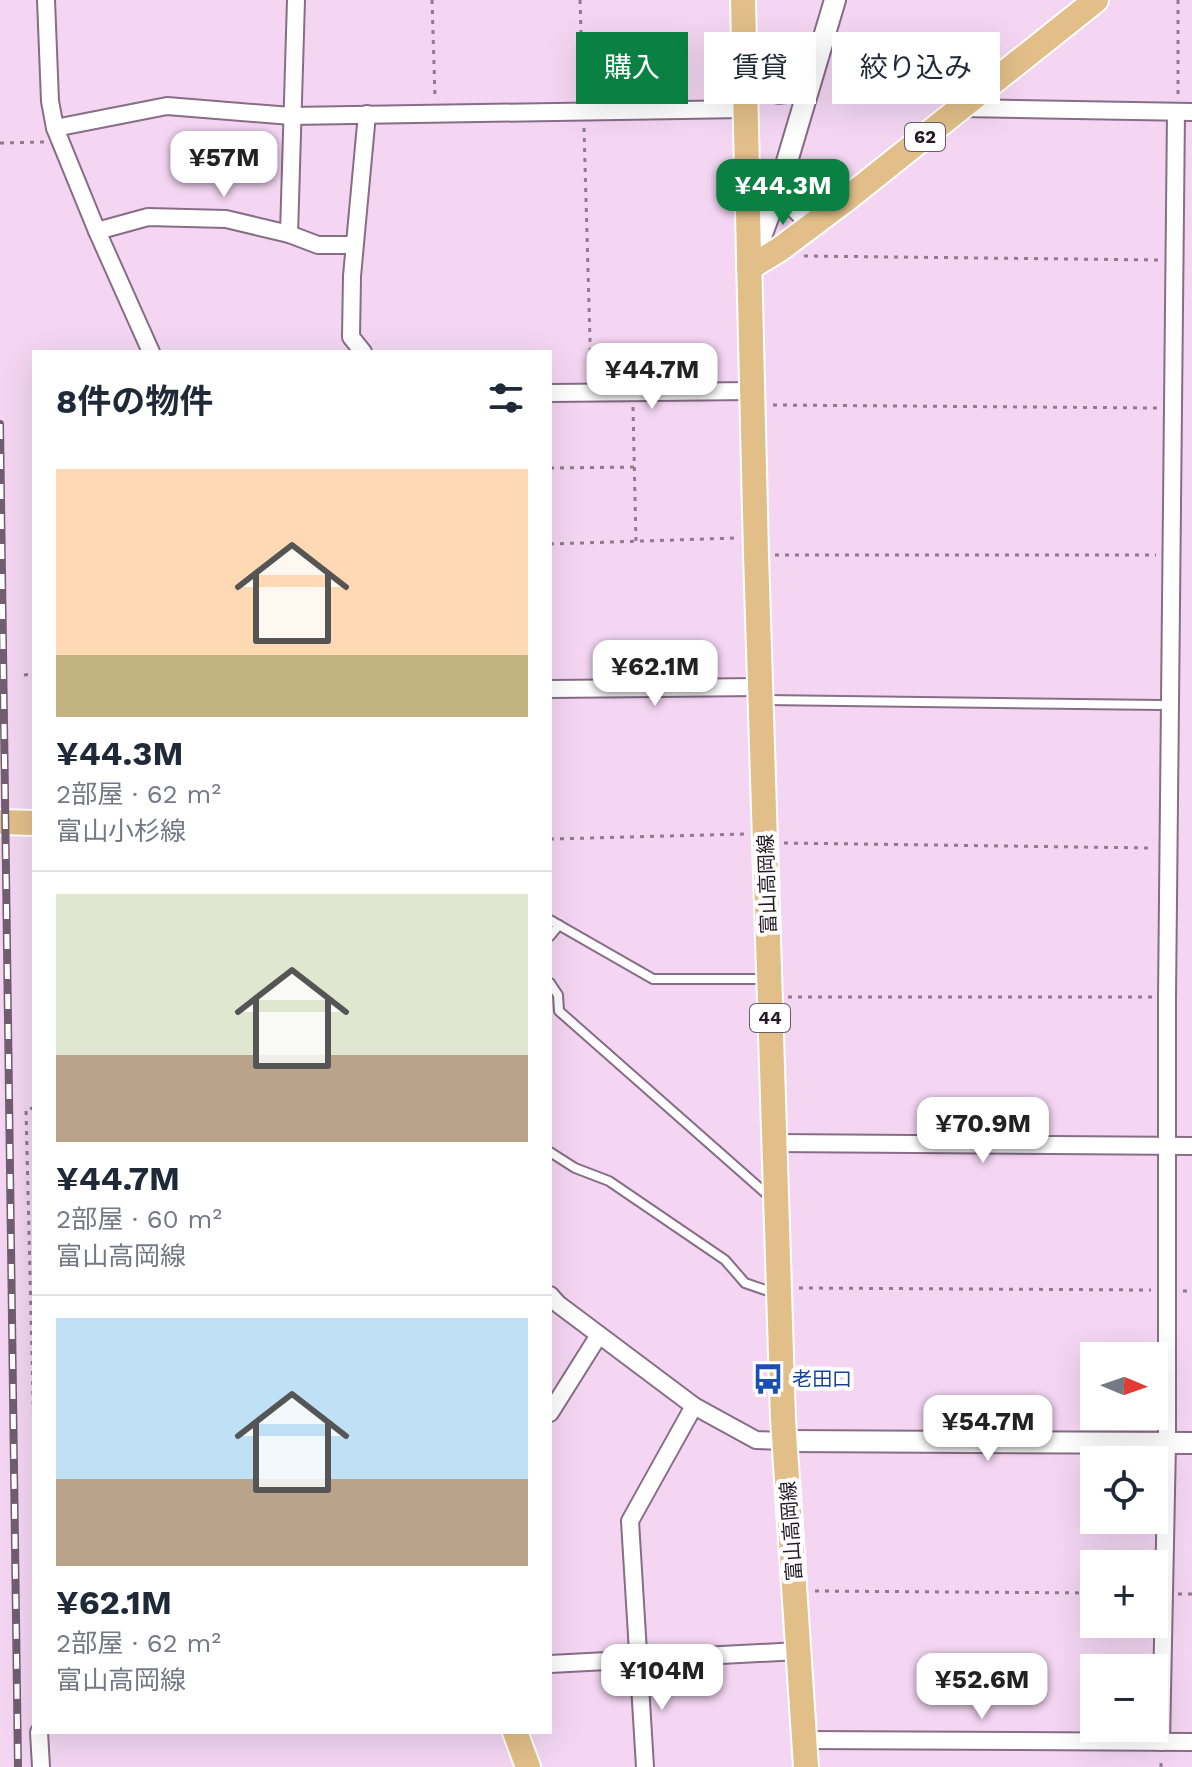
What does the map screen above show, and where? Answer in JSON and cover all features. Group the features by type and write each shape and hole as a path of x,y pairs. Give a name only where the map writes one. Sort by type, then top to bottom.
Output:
{"main road":[{"name":"富山高岡線","path":"743,0 744,32"},
{"name":"62","path":"749,268 822,218 1096,0"},
{"name":"富山高岡線","path":"745,104 779,1291 785,1441 806,1767"},
{"path":"0,822 32,823"},
{"path":"516,1734 528,1767"}],"street":[{"path":"46,0 50,101 58,135 150,350"},
{"path":"289,234 296,0"},
{"path":"816,64 835,0"},
{"path":"749,268 780,185 804,104"},
{"path":"58,135 167,106 291,116 745,109"},
{"path":"961,108 1182,112 1175,260 1171,555 1167,1443 1163,1654"},
{"path":"361,350 351,337 354,245 367,114"},
{"path":"780,185 788,203 801,216 822,218"},
{"path":"97,231 148,217 226,219 289,234 318,245 354,245"},
{"path":"552,393 633,392 753,398"},
{"path":"552,689 761,694"},
{"path":"774,1143 1192,1146"},
{"path":"552,1297 694,1406 756,1440 1192,1443"},
{"path":"552,1410 599,1335"},
{"path":"645,1767 630,1521 694,1406"},
{"path":"552,1664 799,1651"},
{"path":"39,1734 41,1767"},
{"path":"804,1740 1080,1742"},
{"path":"1168,1742 1192,1742"}],"lane":[{"path":"761,694 1161,705"},
{"path":"552,921 653,979 770,988"},
{"path":"552,934 559,925"},
{"path":"552,986 558,995 559,1011 776,1202"},
{"path":"552,1153 575,1168 609,1181 725,1260 745,1283 779,1291"}],"path":[{"path":"432,0 435,113"},
{"path":"580,0 592,392"},
{"path":"1178,0 1182,112"},
{"path":"0,143 58,135"},
{"path":"780,249 800,256 1175,260"},
{"path":"633,392 636,542"},
{"path":"753,398 1173,408"},
{"path":"552,468 635,467"},
{"path":"552,544 636,542 1171,555"},
{"path":"24,675 32,674"},
{"path":"552,839 765,838 1168,849"},
{"path":"770,988 1167,997"},
{"path":"32,1108 26,1109 32,1356"},
{"path":"779,1291 1192,1291"},
{"path":"795,1590 1080,1593"}],"railway":[{"path":"0,424 18,1767"}],"place":[{"name":"老田口","path":"768,1379"}]}
